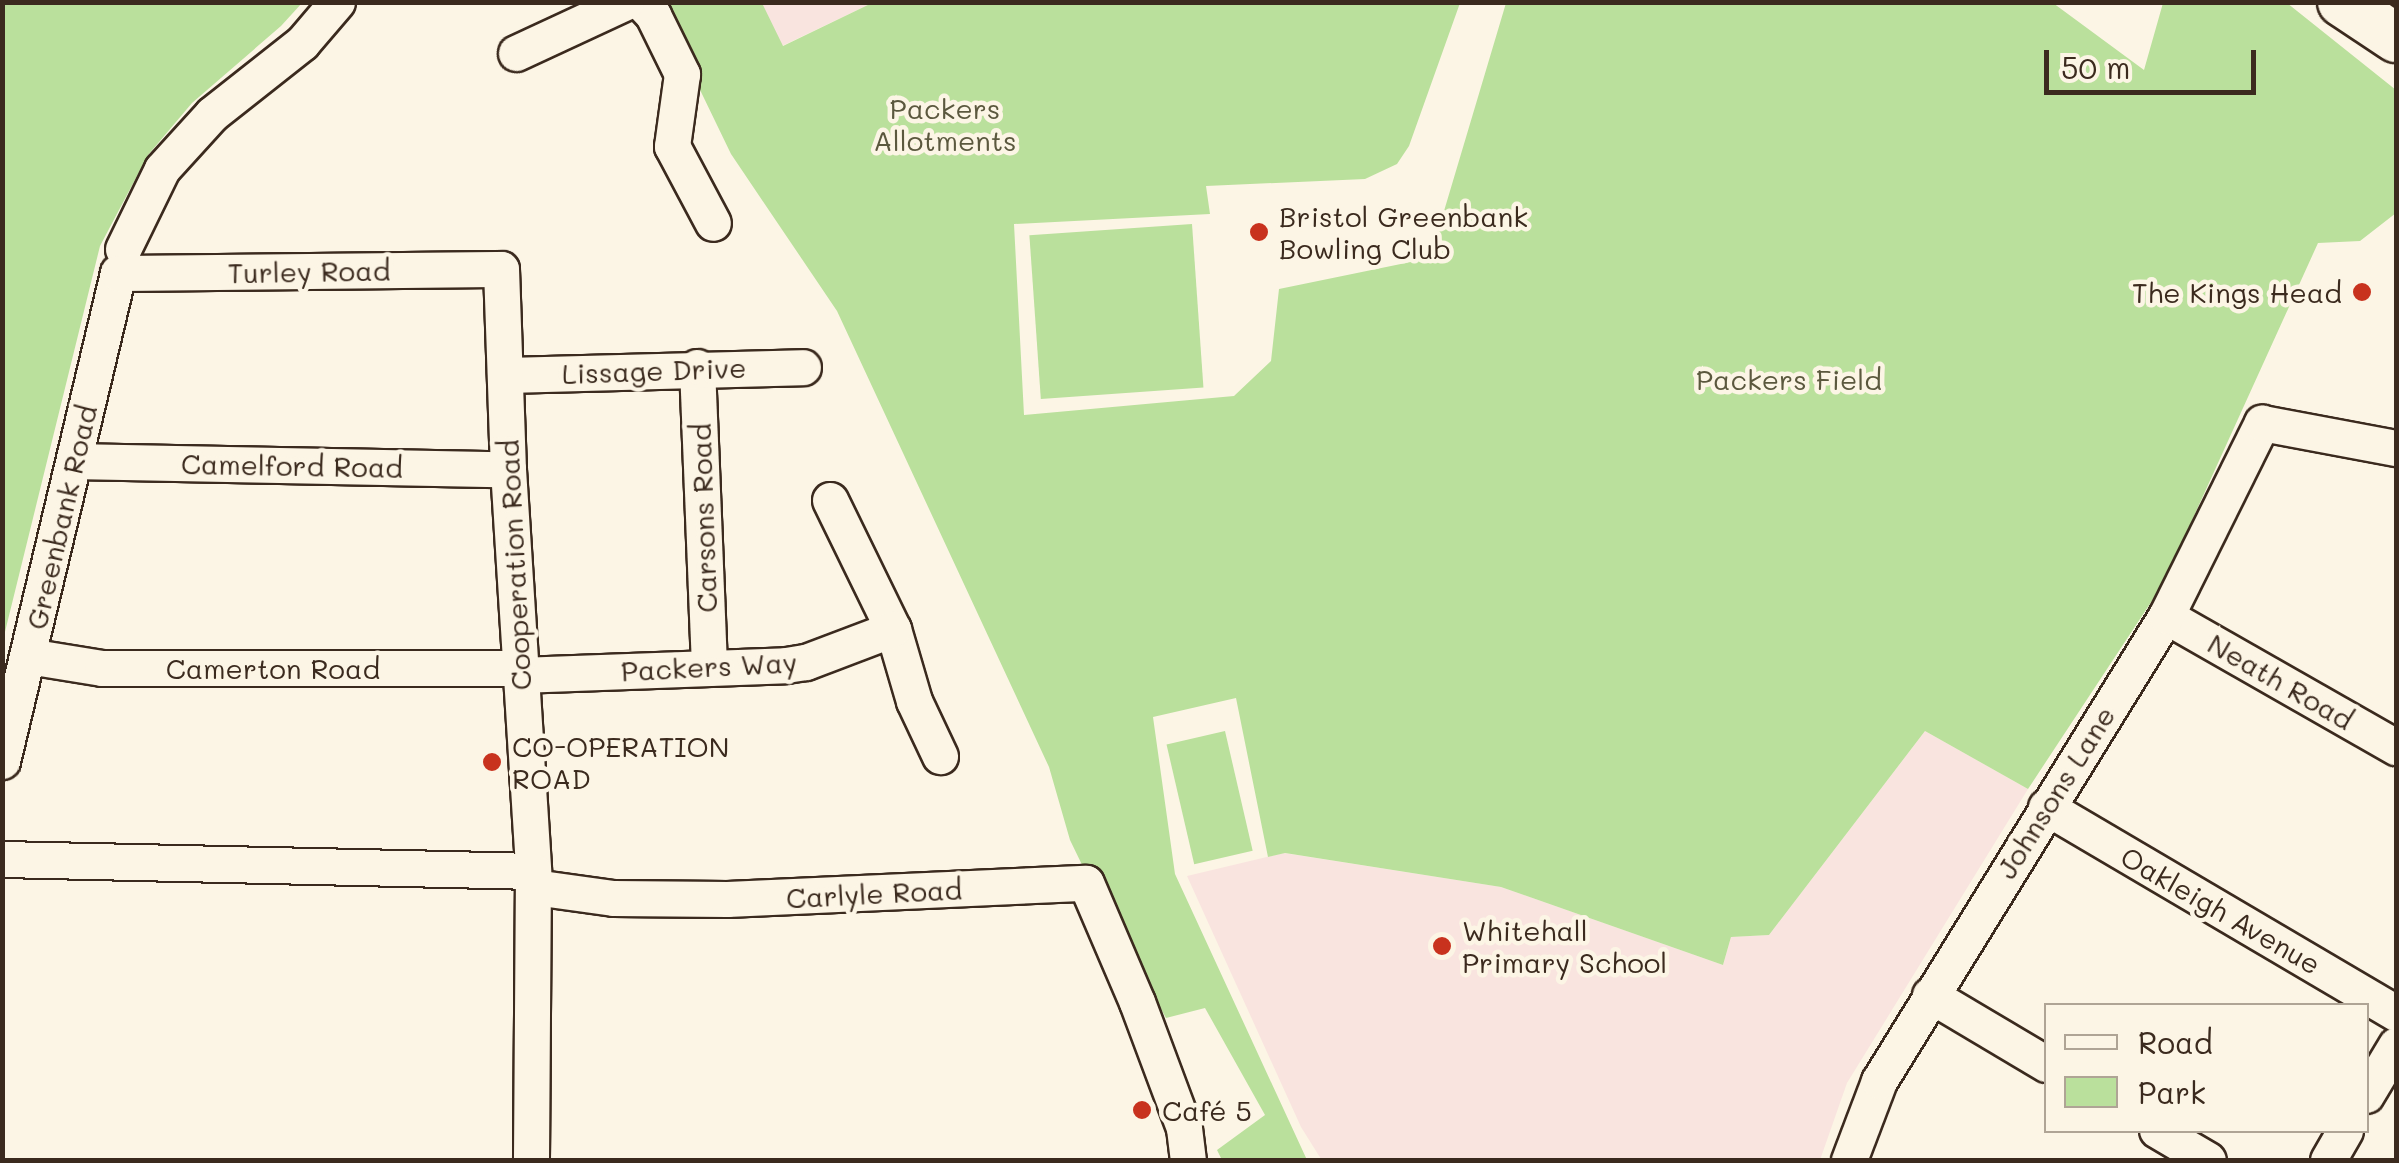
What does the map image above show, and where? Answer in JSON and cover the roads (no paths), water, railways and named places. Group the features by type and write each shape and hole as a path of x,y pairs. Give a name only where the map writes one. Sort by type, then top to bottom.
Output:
{"main road":[{"path":"2342,2 2396,38"}],"street":[{"name":"Greenbank Road","path":"2,761 76,461 120,261 162,169 212,114 302,43 337,2"},
{"path":"516,53 626,2"},
{"path":"641,2 654,14 682,74 670,136 713,223"},
{"name":"Turley Road","path":"120,261 501,269"},
{"name":"Cooperation Road","path":"501,269 508,469 534,879 531,1160"},
{"name":"Lissage Drive","path":"505,375 804,366"},
{"name":"Carsons Road","path":"697,367 709,668"},
{"name":"Johnsons Lane","path":"1849,1160 1880,1081 2166,616 2262,423 2396,448"},
{"name":"Camelford Road","path":"76,461 508,469"},
{"path":"830,500 893,630 914,701 940,756"},
{"name":"Neath Road","path":"2166,616 2396,747"},
{"name":"Packers Way","path":"519,672 806,662 893,630"},
{"name":"Camerton Road","path":"28,656 102,668 519,672"},
{"name":"Oakleigh Avenue","path":"2046,807 2396,1013"},
{"name":"Carlyle Road","path":"2,860 534,879 614,898 727,900 1086,883 1137,1002 1184,1128 1188,1160"},
{"path":"1930,995 2044,1063"},
{"path":"2369,1090 2396,1045"},
{"path":"2163,1133 2208,1160"},
{"path":"2328,1160 2344,1133"}],"place":[{"name":"Bristol Greenbank Bowling Club","path":"1259,232"},
{"name":"The Kings Head","path":"2362,292"},
{"name":"CO-OPERATION ROAD","path":"492,762"},
{"name":"Whitehall Primary School","path":"1442,946"},
{"name":"Café 5","path":"1142,1110"}],"park label":[{"name":"Packers Allotments","path":"945,124"},
{"name":"Packers Field","path":"1789,379"}]}
